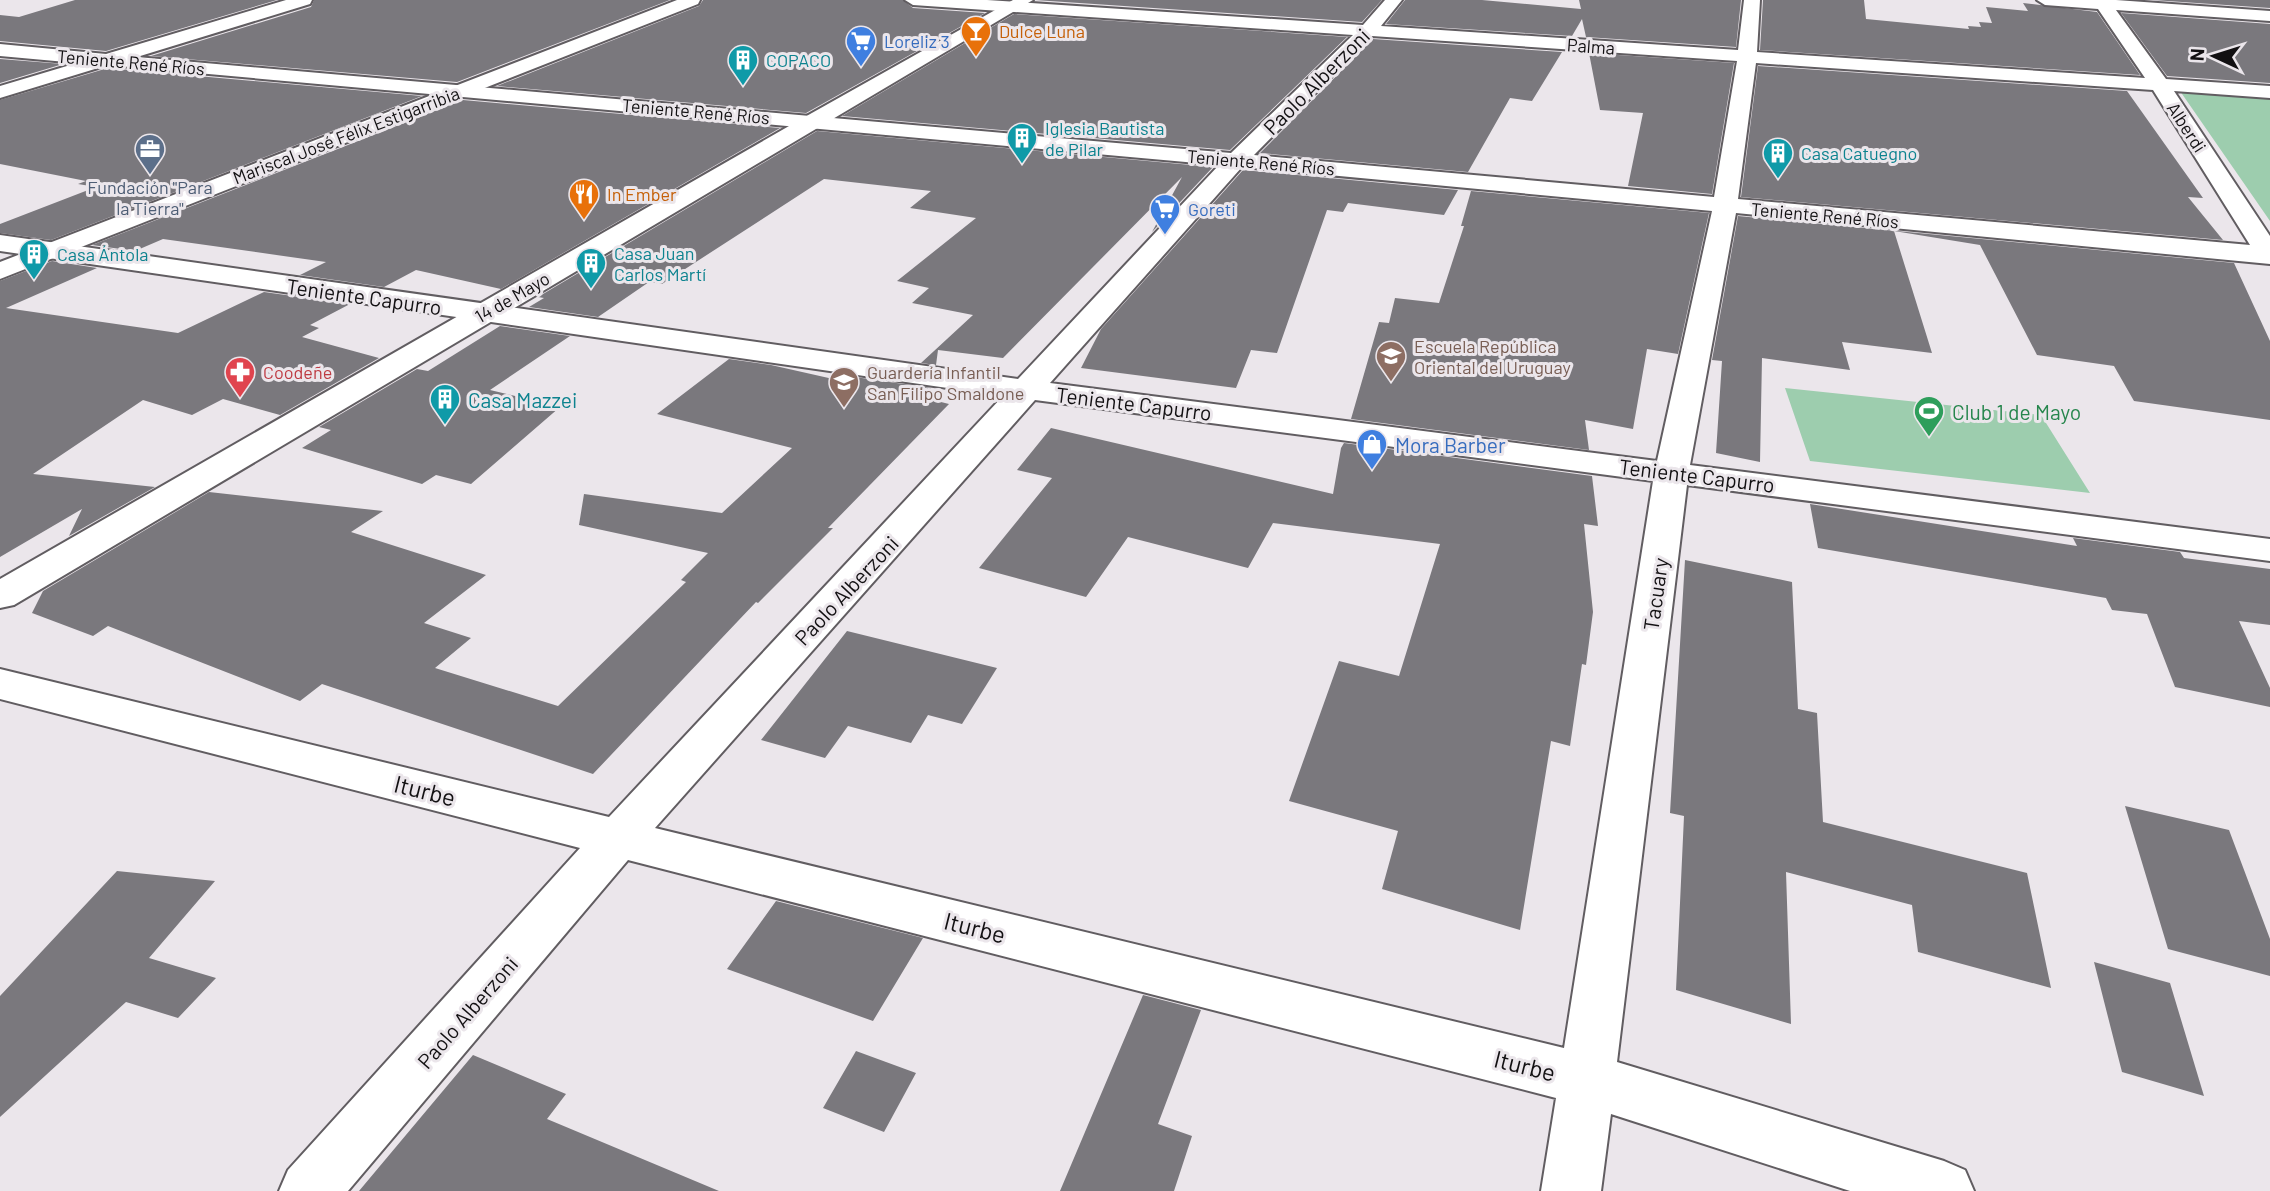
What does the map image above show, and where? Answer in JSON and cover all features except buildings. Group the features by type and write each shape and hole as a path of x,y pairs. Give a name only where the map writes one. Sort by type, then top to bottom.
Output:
{"street":[{"path":"0,92 304,0"},
{"name":"Mariscal José Félix Estigarribia","path":"0,271 692,0"},
{"name":"Palma","path":"913,0 1020,3 1747,57 2270,92"},
{"name":"Paolo Alberzoni","path":"309,1191 618,838 1236,160 1368,30 1394,0"},
{"name":"Tacuary","path":"1571,1191 1672,471 1725,205 1747,57 1752,0"},
{"path":"2045,0 2270,16"},
{"name":"Alberdi","path":"2101,2 2160,85 2270,256"},
{"name":"14 de Mayo","path":"0,596 810,122 1020,3"},
{"name":"Teniente René Ríos","path":"0,50 1236,160 2270,256"},
{"name":"Teniente Capurro","path":"0,243 1029,390 2270,550"},
{"name":"Iturbe","path":"0,684 1588,1080 1944,1191"}],"green space":[{"path":"2180,91 2270,98 2270,221"},
{"name":"Club 1 de Mayo","path":"1785,388 2041,415 2090,493 1810,461"}],"place":[{"name":"Dulce Luna","path":"976,58"},
{"name":"Loreliz 3","path":"861,68"},
{"name":"COPACO","path":"743,87"},
{"name":"Iglesia Bautista de Pilar","path":"1022,165"},
{"name":"Fundación \"Para la Tierra\"","path":"150,176"},
{"name":"Casa Catuegno","path":"1778,180"},
{"name":"In Ember","path":"584,221"},
{"name":"Goreti","path":"1165,236"},
{"name":"Casa Ántola","path":"34,281"},
{"name":"Casa Juan Carlos Martí","path":"591,290"},
{"name":"Escuela República Oriental del Uruguay","path":"1391,383"},
{"name":"Coodeñe","path":"240,399"},
{"name":"Guardería Infantil San Filipo Smaldone","path":"844,409"},
{"name":"Casa Mazzei","path":"445,426"},
{"name":"Club 1 de Mayo","path":"1929,438"},
{"name":"Mora Barber","path":"1372,471"}]}
